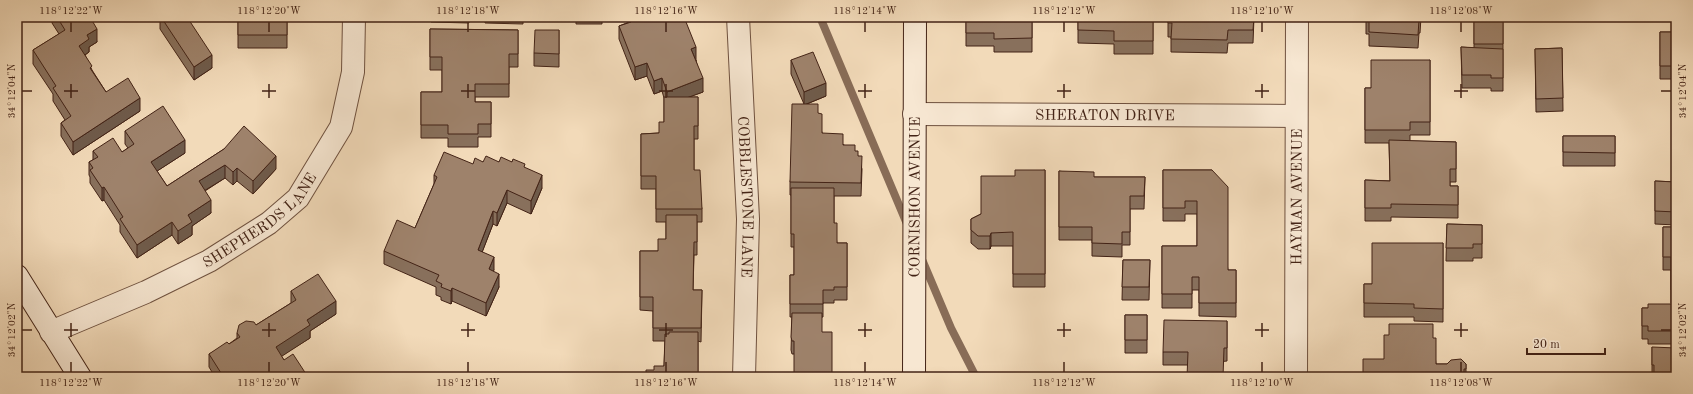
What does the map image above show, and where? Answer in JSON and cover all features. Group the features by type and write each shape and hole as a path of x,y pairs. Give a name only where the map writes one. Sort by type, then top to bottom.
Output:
{"street":[{"name":"SHEPHERDS LANE","path":"52,332 146,292 210,262 269,223 298,198 341,127 354,72 354,17"},
{"name":"COBBLESTONE LANE","path":"738,17 748,219 744,377"},
{"name":"CORNISHON AVENUE","path":"914,377 915,17"},
{"name":"HAYMAN AVENUE","path":"1296,377 1297,17"},
{"name":"SHERATON DRIVE","path":"914,114 1296,116"},
{"path":"17,276 80,377"}],"building":[{"path":"57,17 90,17 97,29 87,35 89,39 79,46 92,66 90,68 106,92 128,78 140,98 73,142 61,123 71,116 53,88 56,86 33,50 65,30"},
{"path":"161,17 187,17 212,55 194,67"},
{"path":"238,17 287,17 287,35 238,35"},
{"path":"629,17 684,17 696,47 691,49 703,78 667,92 662,78 654,81 647,63 635,67 619,26 631,22"},
{"path":"966,17 1032,17 1032,38 994,39 994,33 966,33"},
{"path":"1078,17 1153,17 1153,41 1114,41 1114,31 1078,30"},
{"path":"1168,17 1254,17 1253,30 1228,30 1227,40 1171,39 1172,23 1168,23"},
{"path":"1366,17 1420,17 1418,35 1369,32 1369,21 1366,21"},
{"path":"1474,17 1503,17 1503,44 1474,44"},
{"path":"430,29 518,30 518,54 509,54 509,84 475,84 475,102 491,102 491,124 478,124 478,134 448,134 448,125 421,125 421,92 442,92 442,57 430,57"},
{"path":"535,30 559,30 559,54 534,53"},
{"path":"1660,32 1676,32 1676,66 1660,66"},
{"path":"1461,47 1503,49 1503,78 1491,78 1491,75 1462,75"},
{"path":"1562,48 1563,98 1536,99 1535,49"},
{"path":"813,52 826,83 804,92 791,60"},
{"path":"1371,60 1430,60 1430,122 1410,122 1410,130 1365,130 1365,88 1371,88"},
{"path":"664,97 698,97 698,126 694,126 694,170 700,170 702,209 656,209 656,176 641,176 641,134 659,133 659,122 664,122"},
{"path":"792,104 818,104 818,113 822,114 822,133 843,134 843,145 855,145 855,151 858,151 858,156 862,156 861,183 790,182"},
{"path":"163,106 185,140 151,162 167,186 224,149 244,126 276,156 253,181 237,168 233,172 225,165 199,181 211,200 188,215 192,222 178,231 172,222 137,245 120,219 123,217 104,187 102,188 90,170 93,168 89,162 98,157 93,151 113,138 122,152 134,144 125,131"},
{"path":"1563,136 1615,136 1615,153 1563,152"},
{"path":"1389,140 1456,142 1456,169 1450,169 1450,186 1458,186 1458,205 1391,204 1391,208 1365,208 1365,180 1390,181"},
{"path":"444,152 473,164 475,158 483,162 486,156 499,162 501,157 512,162 513,159 525,164 524,167 542,175 531,201 507,190 497,213 493,211 478,250 494,257 489,269 499,274 486,303 452,288 451,291 441,287 442,284 436,281 439,275 384,251 397,220 415,228 437,177 434,175"},
{"path":"1015,170 1045,170 1045,274 1013,274 1013,232 991,233 990,236 978,236 971,230 971,219 981,214 981,176 1015,176"},
{"path":"1163,170 1212,170 1228,187 1228,270 1236,270 1236,303 1199,303 1199,277 1192,277 1192,294 1162,294 1162,246 1197,246 1197,201 1185,201 1185,208 1163,208"},
{"path":"1059,171 1094,172 1094,177 1145,177 1144,196 1130,196 1130,232 1122,232 1122,244 1092,243 1092,227 1059,227"},
{"path":"1655,181 1676,182 1676,212 1655,211"},
{"path":"791,188 834,188 834,223 837,223 837,243 847,243 847,287 834,287 834,290 823,290 823,304 790,304 790,275 794,275 794,234 791,234"},
{"path":"666,215 697,215 697,242 694,242 693,290 702,290 701,328 653,328 653,297 640,297 640,251 658,251 658,239 666,239"},
{"path":"1447,224 1482,225 1482,244 1473,244 1473,248 1446,248"},
{"path":"1663,227 1676,227 1676,290 1671,290 1671,257 1663,257"},
{"path":"1372,243 1443,243 1443,309 1414,308 1414,304 1364,303 1364,284 1372,284"},
{"path":"1123,260 1150,260 1149,287 1122,287"},
{"path":"318,274 336,301 307,320 310,325 276,347 284,360 293,354 308,377 215,377 221,373 209,354 227,342 229,344 240,337 237,333 239,325 246,321 254,322 256,325 296,300 291,291"},
{"path":"1648,304 1676,304 1676,331 1648,331 1648,326 1642,326 1642,308 1648,308"},
{"path":"792,313 822,313 822,332 832,332 832,377 794,377 794,341 792,341 791,337"},
{"path":"1125,315 1147,315 1147,340 1125,340"},
{"path":"1164,320 1227,321 1227,348 1224,348 1223,377 1187,377 1188,352 1163,352"},
{"path":"1389,324 1433,324 1433,338 1436,338 1436,364 1447,364 1451,360 1461,359 1466,364 1466,369 1464,369 1464,377 1363,377 1363,359 1384,359 1384,335 1389,335"},
{"path":"669,332 698,332 698,375 701,375 701,377 646,377 646,370 654,370 654,366 664,366 665,334 669,334"},
{"path":"1652,347 1676,348 1676,377 1654,377"}],"waterway":[{"path":"820,17 907,224"},
{"path":"921,257 951,328 976,377"}]}
